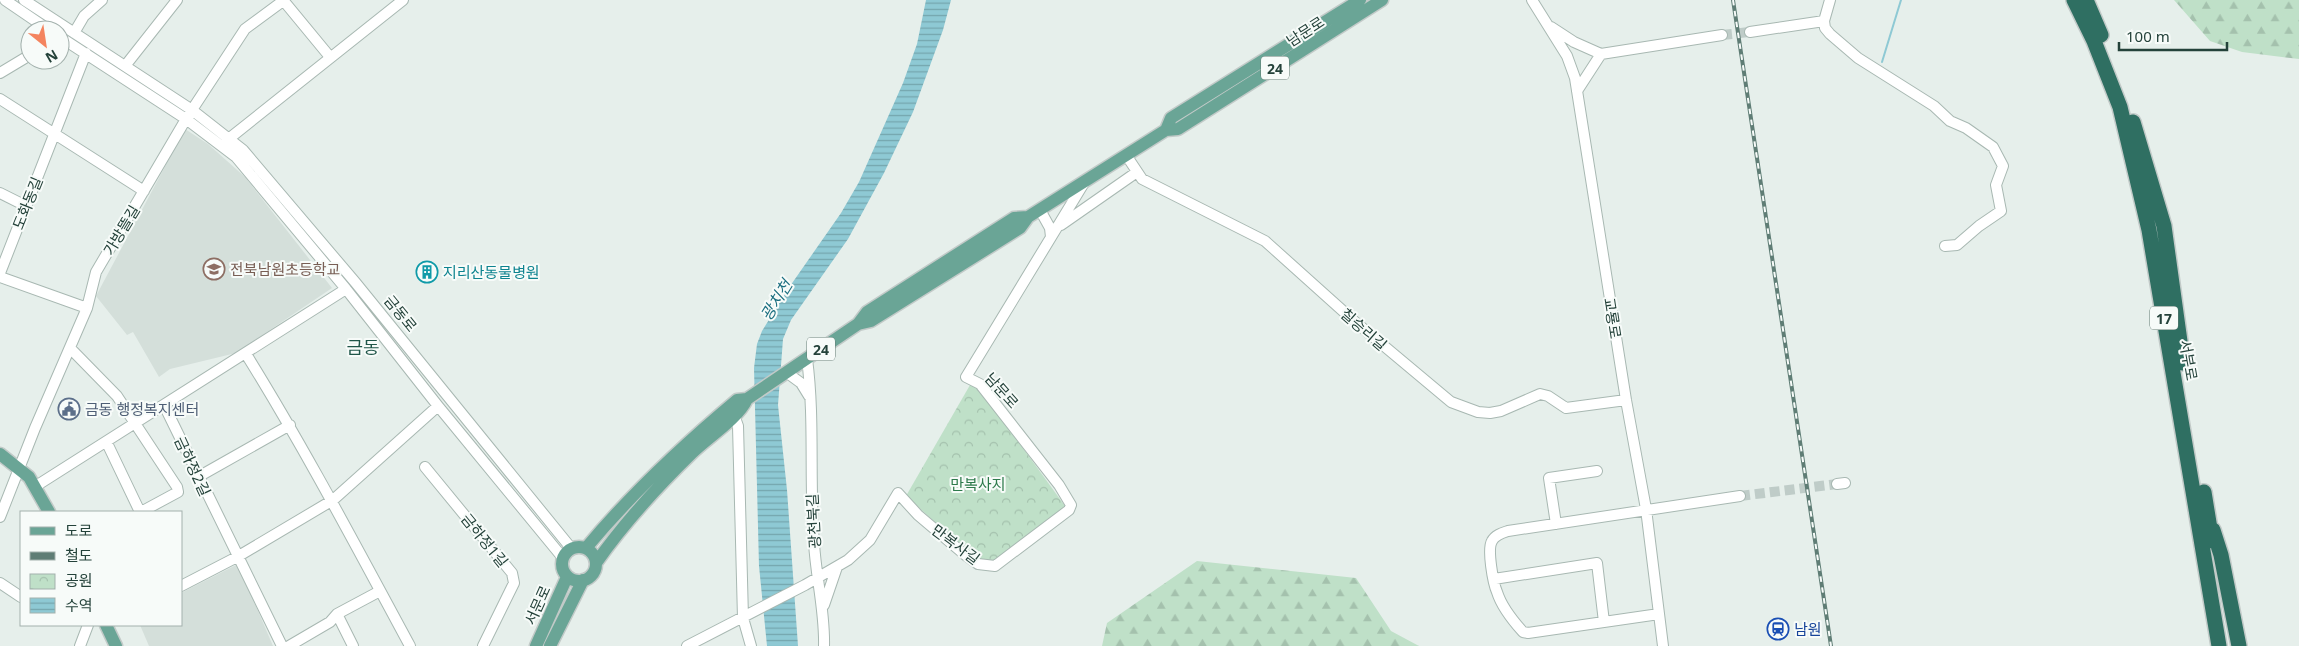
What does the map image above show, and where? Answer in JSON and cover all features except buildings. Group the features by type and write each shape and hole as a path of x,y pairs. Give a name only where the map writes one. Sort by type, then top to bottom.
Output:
{"highway":[{"name":"서부로","path":"2074,0 2094,41 2120,107 2125,126 2149,230 2202,513 2230,646"},
{"name":"서부로","path":"2086,0 2127,100 2164,226 2219,646"},
{"path":"2202,513 2199,554 2208,603 2212,646"},
{"path":"2202,513 2221,555 2239,646"}],"main road":[{"name":"남문로","path":"1166,130 1172,118 1360,0"},
{"name":"남문로","path":"747,399 858,324 867,312 1014,218 1028,217 1166,130 1178,129 1382,0"},
{"path":"586,548 630,496 742,409 747,399"},
{"path":"567,577 578,581 593,574 596,563 662,473 737,400 747,399"},
{"path":"0,454 20,469 36,486 48,511"},
{"path":"567,553 577,547 586,548 592,553 596,563"},
{"name":"금동로","path":"567,553 562,567 567,577"},
{"name":"서문로","path":"536,646 567,577"},
{"name":"서문로","path":"550,646 583,580"},
{"path":"108,626 116,646"}],"street":[{"name":"금동로","path":"5,0 23,2 74,33 125,66 226,141 243,150 272,183 567,553"},
{"path":"74,33 84,16 102,0"},
{"path":"125,66 177,0"},
{"path":"189,114 244,29 283,0 330,57"},
{"path":"226,141 403,0"},
{"name":"교룡로","path":"1532,0 1567,56 1575,78 1626,400 1646,510 1663,646"},
{"path":"1830,0 1824,20 1825,28 1830,34 1858,58 1934,106 1950,121 1987,141 1997,153 2003,166 1996,185 2001,211 1979,226 1957,245 1945,246"},
{"name":"금동로","path":"23,2 40,20"},
{"path":"0,7 23,2"},
{"path":"1750,32 1824,20"},
{"path":"1548,25 1574,42 1601,54 1722,34"},
{"name":"금동로","path":"70,43 189,114"},
{"name":"도화동길","path":"0,273 86,53"},
{"path":"1577,91 1601,54"},
{"path":"0,73 20,61"},
{"path":"0,99 144,191"},
{"name":"가방뜰길","path":"0,517 87,308 96,272 189,114"},
{"name":"금동로","path":"226,141 438,406 567,553"},
{"name":"칠승리길","path":"1126,154 1142,179 1265,241 1353,320 1451,402 1478,412 1490,413 1501,411 1540,394 1548,396 1566,408 1626,400"},
{"path":"1058,227 1137,172"},
{"name":"남문로","path":"1069,510 1070,505 1059,485 980,384 966,376 1085,181"},
{"path":"0,193 26,206"},
{"path":"1040,210 1050,228 1051,237"},
{"path":"0,277 87,308"},
{"path":"36,486 346,289"},
{"path":"70,348 117,396 137,423"},
{"path":"246,354 333,500 410,646"},
{"name":"광천북길","path":"807,358 810,385 814,542 824,608 824,646"},
{"path":"785,373 800,383 809,396"},
{"name":"금하정2길","path":"164,405 282,646"},
{"path":"182,585 237,557 333,500 438,406"},
{"path":"734,415 738,426 747,615 751,646"},
{"name":"금하정2길","path":"137,423 178,492 143,511"},
{"path":"198,477 290,425"},
{"path":"107,442 141,511"},
{"name":"금하정1길","path":"425,467 512,572 514,583 483,646"},
{"path":"1556,524 1549,478 1596,471"},
{"name":"만복사길","path":"838,566 865,546 898,492 918,515 964,554 978,564 987,566 995,566 1069,510"},
{"path":"1659,614 1528,633 1523,632 1497,593 1490,546 1496,536 1508,531 1740,496"},
{"path":"1494,579 1597,563 1604,622"},
{"path":"687,646 838,566"},
{"path":"824,608 838,566"},
{"path":"0,583 8,586 20,596"},
{"path":"289,646 330,622 337,614 380,591"},
{"path":"337,614 353,646"},
{"path":"80,646 88,626"}],"shaded area":[{"name":"전북남원초등학교","path":"185,129 208,144 245,177 332,288 236,353 170,369 159,377 133,332 127,335 96,296"},
{"path":"238,564 273,646 149,646 140,626 182,626 182,592"}],"green space":[{"path":"2174,0 2299,0 2299,59 2242,52 2210,41"},
{"name":"만복사지","path":"970,385 980,389 1065,506 1064,512 995,562 980,560 968,552 906,496"},
{"path":"1197,561 1356,578 1391,631 1419,646 1102,646 1107,623"}],"water":[{"path":"926,0 951,0 943,30 913,112 884,173 848,239 791,320 783,339 778,405 787,490 798,646 767,646 759,566 754,368 757,344 762,331 788,289 841,213 859,182 903,83 917,44"}],"waterway":[{"path":"1882,62 1901,0"}],"tunnel":[{"path":"1722,35 1750,32"},
{"path":"1740,496 1837,484"}],"railway":[{"path":"1733,0 1831,646"}],"place":[{"name":"전북남원초등학교","path":"214,269"},
{"name":"지리산동물병원","path":"427,272"},
{"name":"금동 행정복지센터","path":"69,409"},
{"name":"남원","path":"1778,629"}],"district":[{"name":"금동","path":"363,347"}],"water label":[{"name":"광치천","path":"776,300"}]}
